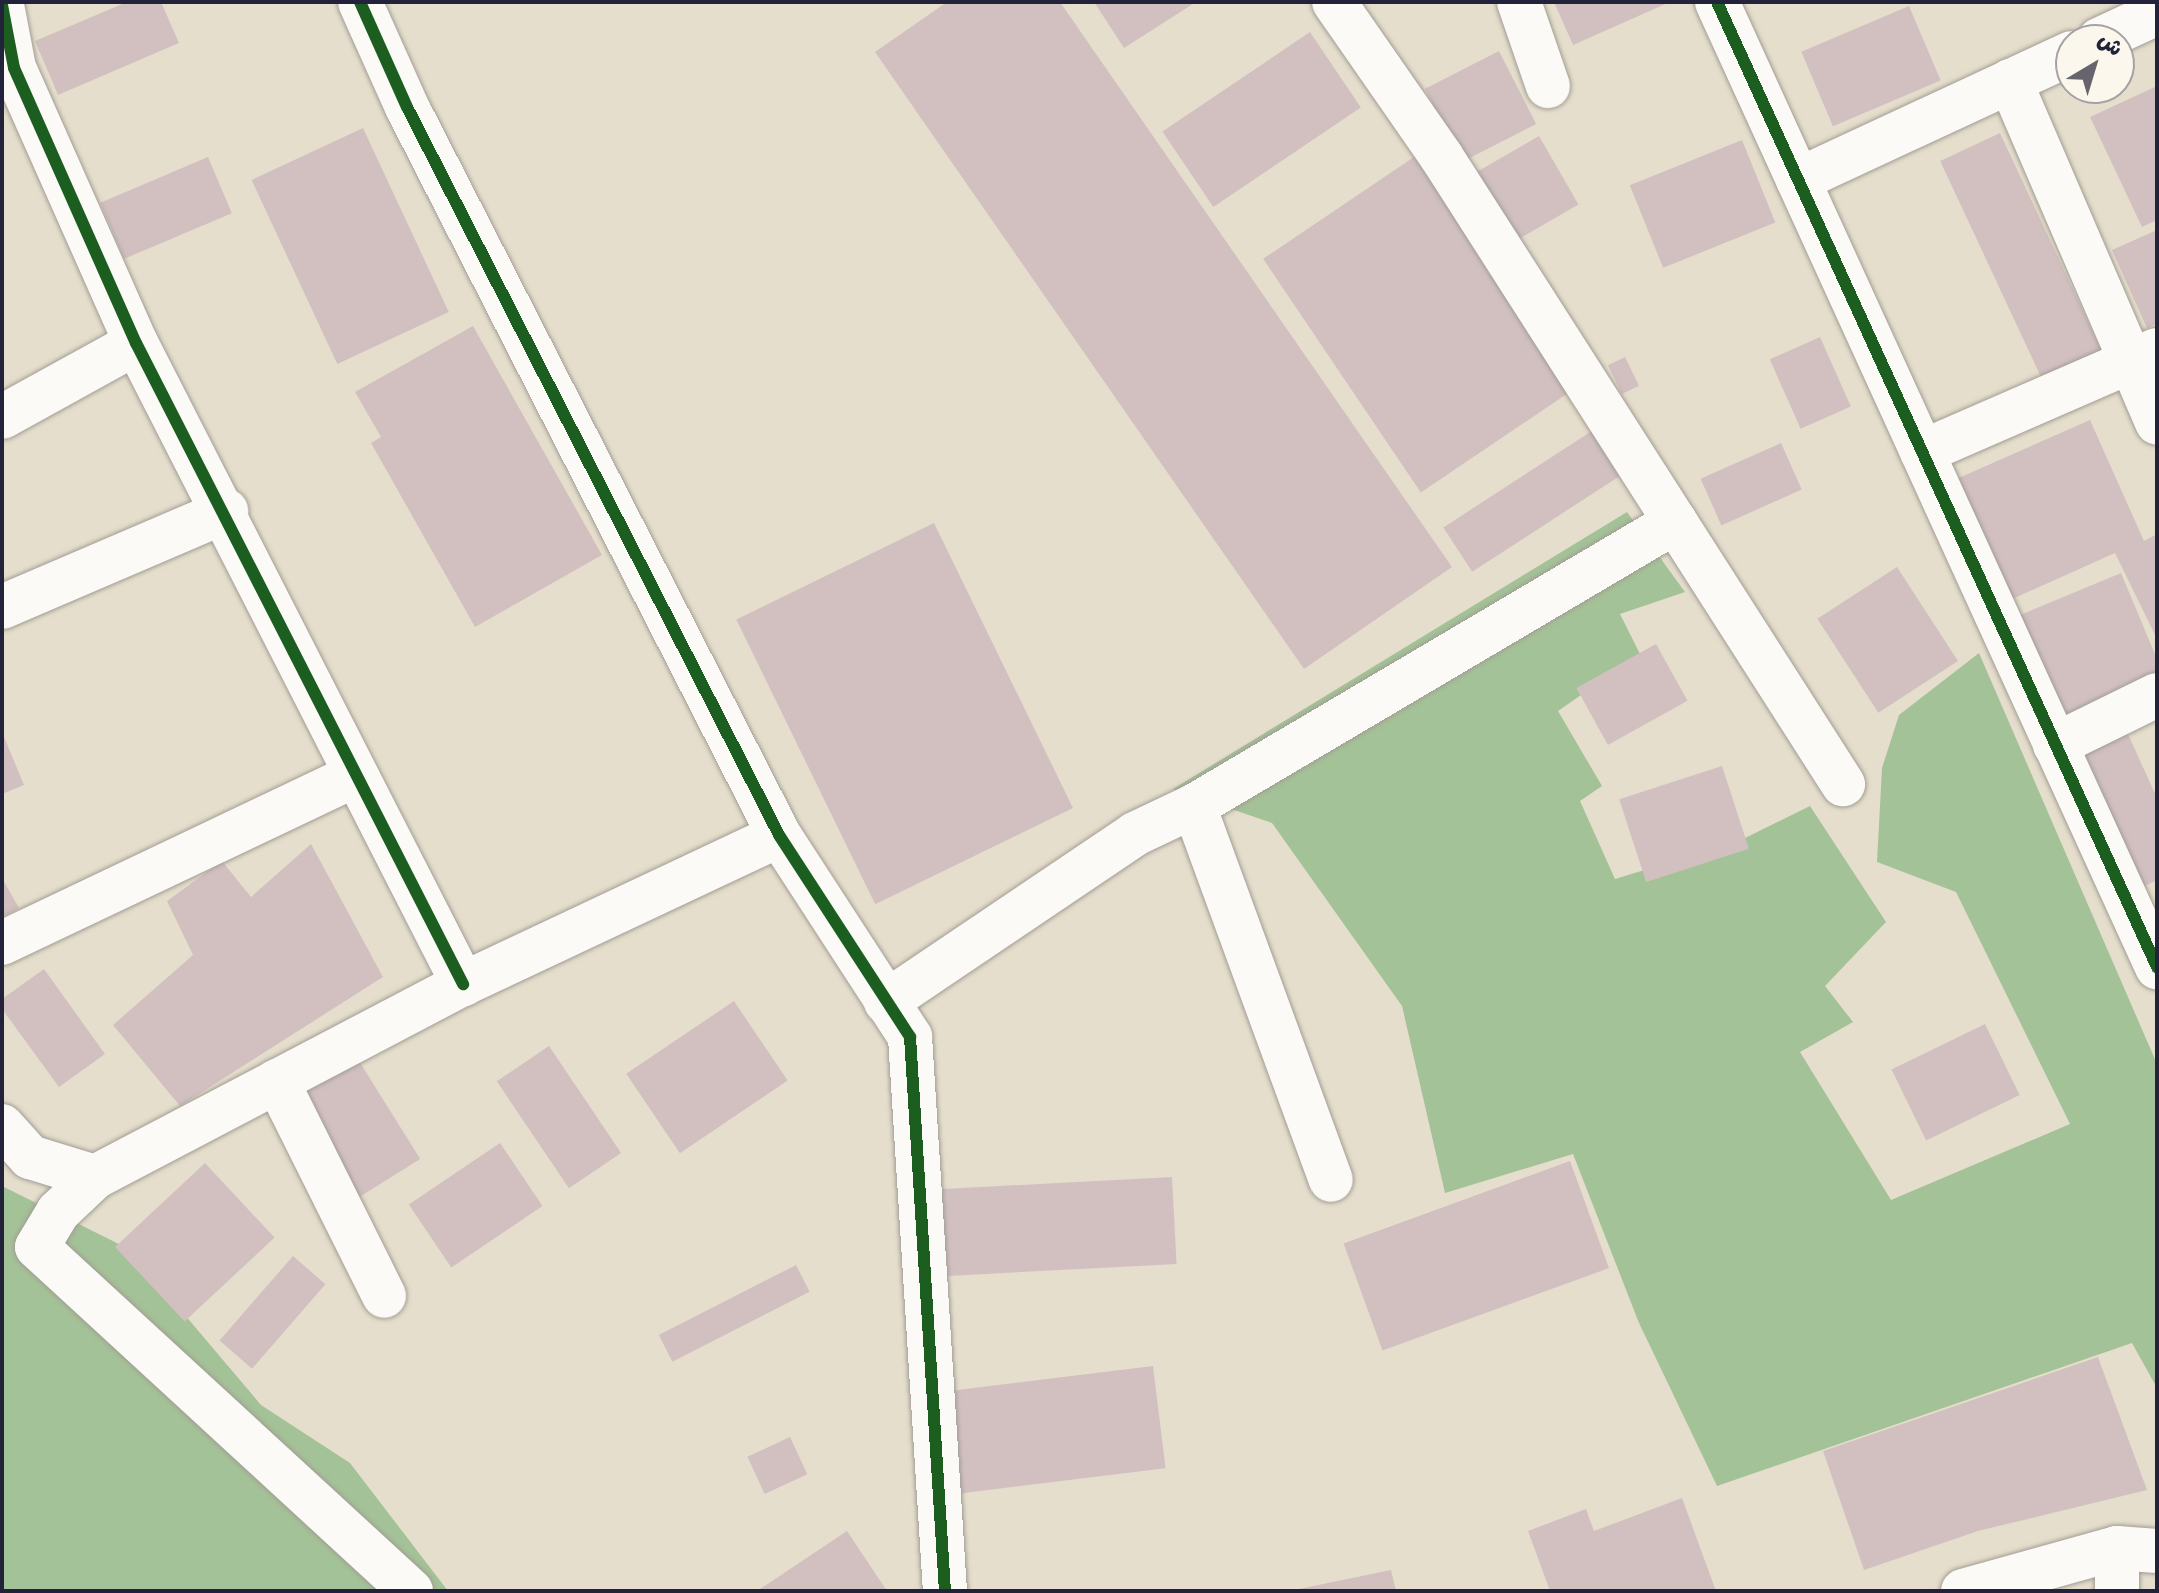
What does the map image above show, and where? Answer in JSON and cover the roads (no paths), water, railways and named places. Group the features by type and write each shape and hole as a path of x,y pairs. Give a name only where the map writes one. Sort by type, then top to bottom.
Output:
{"street":[{"path":"360,2 407,107 779,835 910,1037 917,1084 945,1591"},
{"path":"1334,2 1441,156 1843,784"},
{"path":"1519,2 1548,86"},
{"path":"1717,2 2157,967"},
{"path":"2,5 8,70 136,343 226,511 354,776 463,984"},
{"path":"2133,24 2157,13"},
{"path":"1798,180 2055,60"},
{"path":"2010,81 2143,356 2157,423"},
{"path":"2,417 136,343"},
{"path":"1922,452 2143,356"},
{"path":"2,607 226,511"},
{"path":"886,1002 1135,834 1194,806 1675,522"},
{"path":"2055,745 2157,695"},
{"path":"2,943 354,776"},
{"path":"1194,806 1331,1180"},
{"path":"411,1591 37,1247 58,1212 95,1177 463,984 779,835"},
{"path":"277,1081 384,1296"},
{"path":"2,1126 30,1157 95,1177"},
{"path":"1963,1591 2137,1550"},
{"path":"2117,1591 2137,1550"}]}
